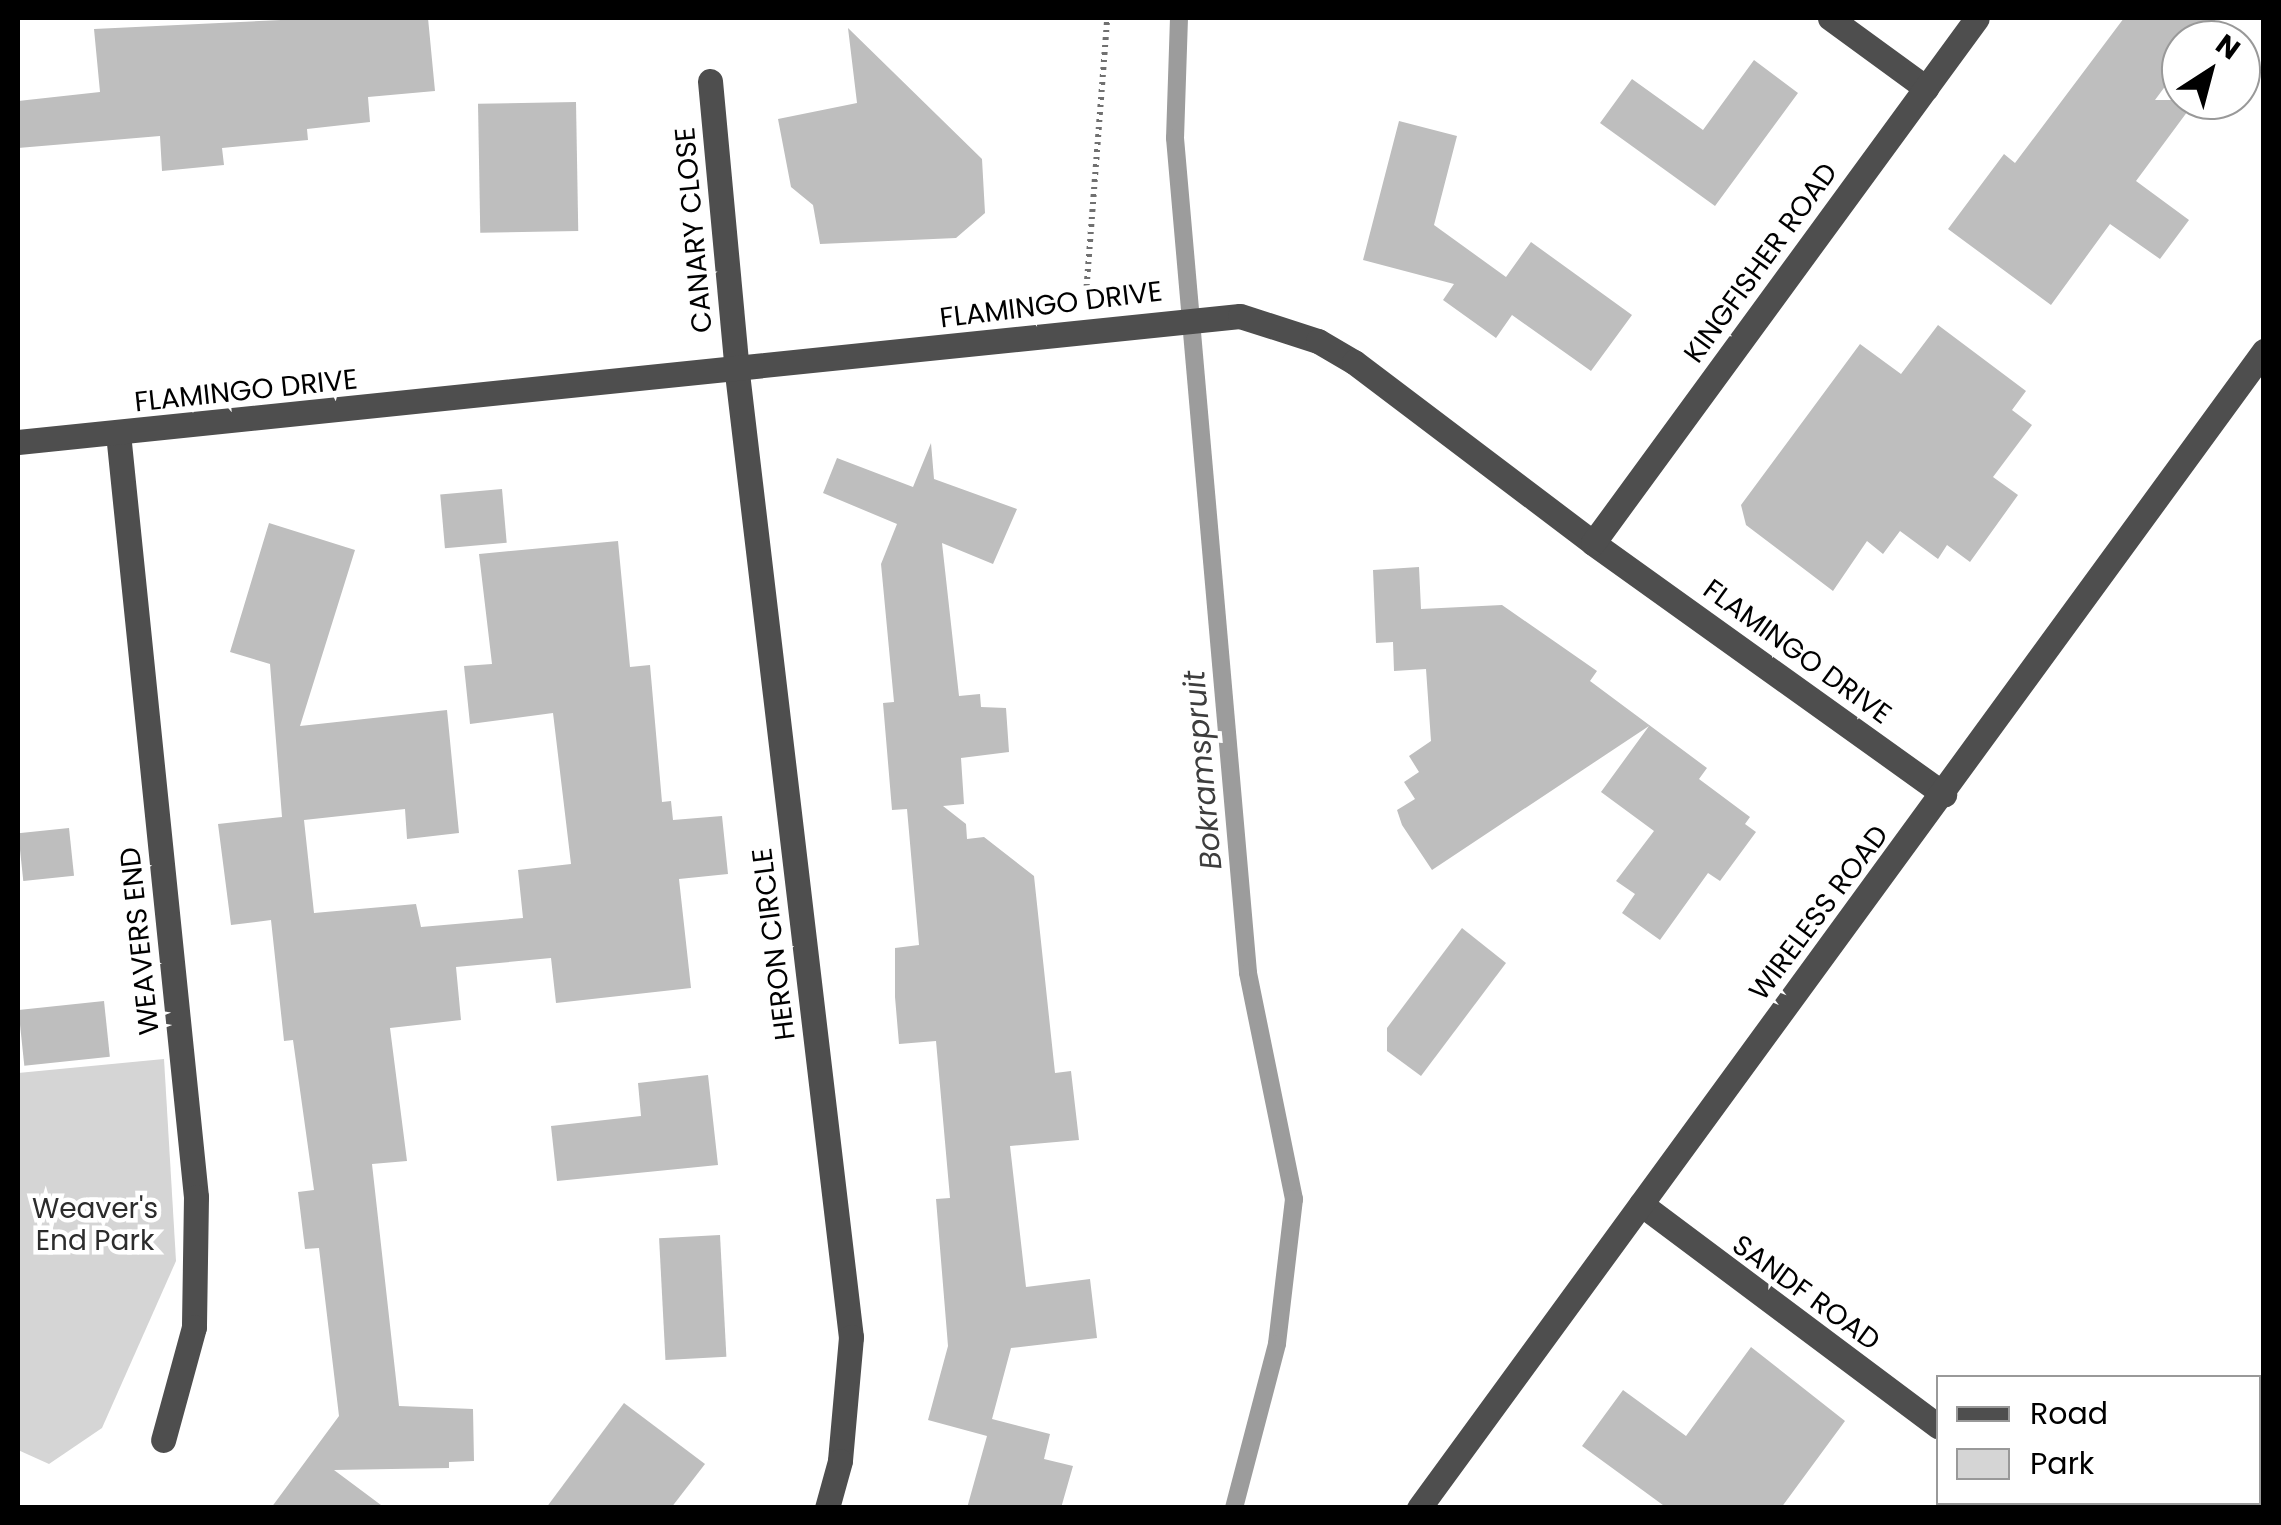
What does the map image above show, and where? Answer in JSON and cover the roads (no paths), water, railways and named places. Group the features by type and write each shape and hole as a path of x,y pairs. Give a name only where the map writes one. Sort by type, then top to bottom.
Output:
{"street":[{"path":"1830,18 1926,88"},
{"name":"KINGFISHER ROAD","path":"1593,543 1977,18"},
{"name":"CANARY CLOSE","path":"710,81 737,373"},
{"name":"FLAMINGO DRIVE","path":"18,442 737,373 1086,330 1240,316 1274,323 1354,362 1593,543 1944,794"},
{"name":"WIRELESS ROAD","path":"1431,1503 1640,1204 1944,794 2264,351"},
{"name":"HERON CIRCLE","path":"737,373 851,1337 840,1460 828,1508"},
{"name":"WEAVERS END","path":"118,433 196,1197 194,1326 163,1440"},
{"name":"SANDF ROAD","path":"1640,1204 1936,1425"}],"waterway":[{"name":"Bokramspruit","path":"1179,18 1175,138 1248,973 1294,1199 1277,1344 1234,1508"}],"park label":[{"name":"Weaver's End Park","path":"95,1225"}]}
